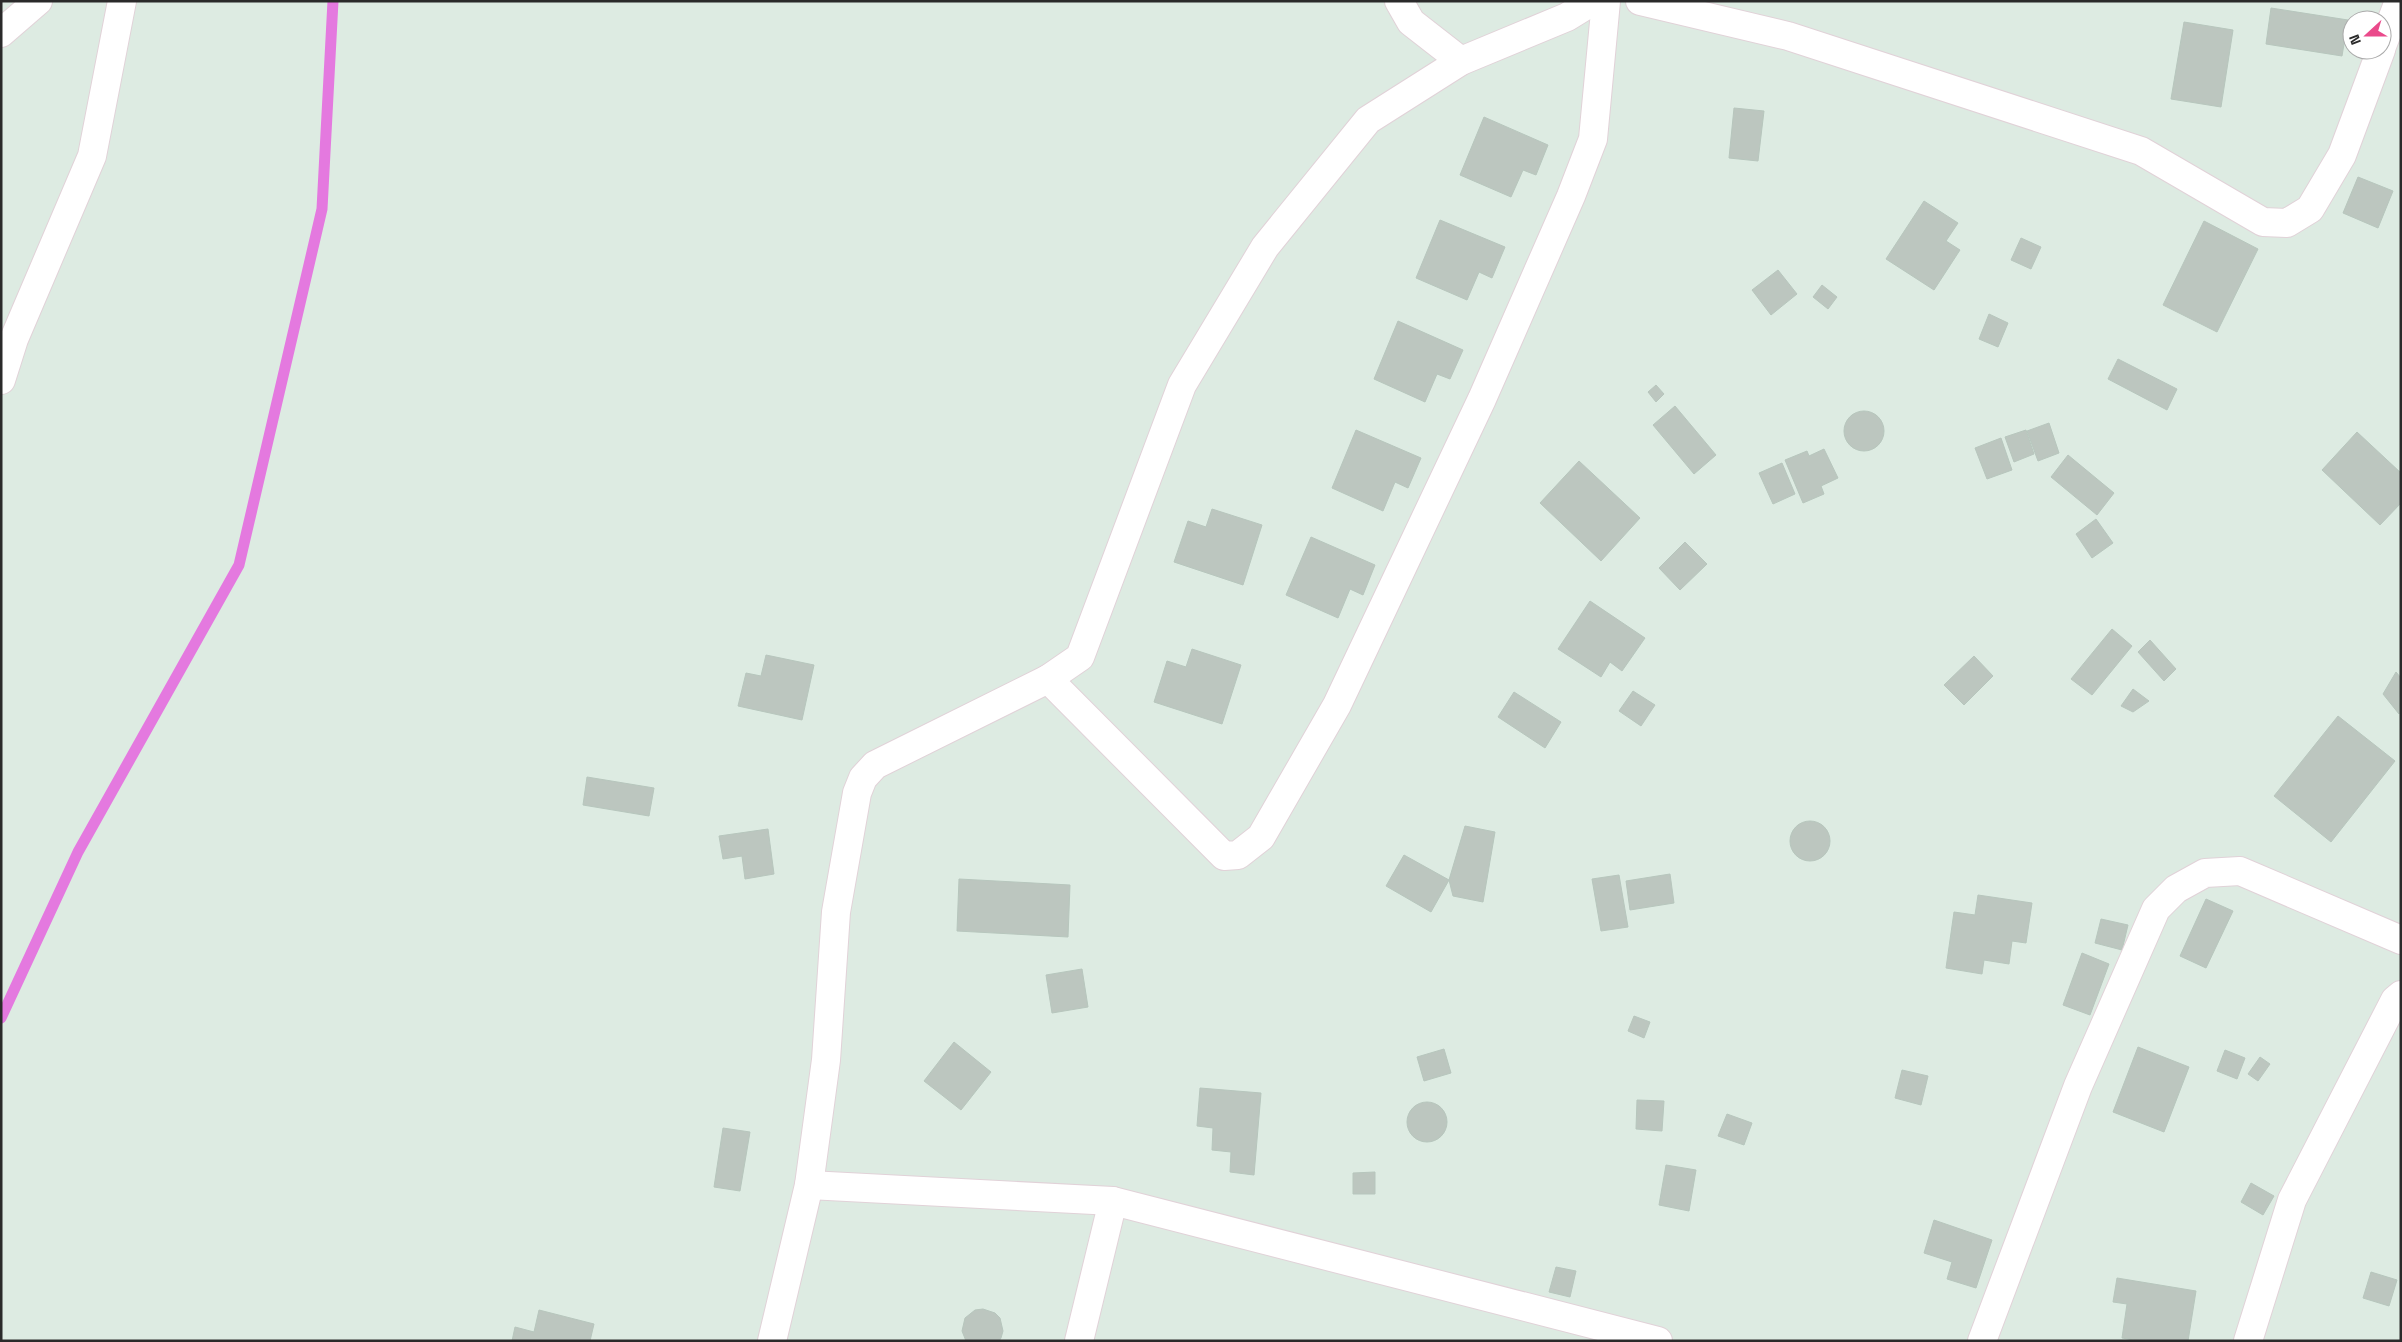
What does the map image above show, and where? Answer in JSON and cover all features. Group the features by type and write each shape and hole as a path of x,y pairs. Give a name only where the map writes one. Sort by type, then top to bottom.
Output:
{"street":[{"path":"1,33 38,1"},
{"path":"1,380 14,339 92,156 122,1"},
{"path":"1400,1 1411,22 1461,61"},
{"path":"772,1341 809,1184 826,1060 836,912 856,793 863,778 876,765 1048,679 1080,657 1182,385 1265,247 1368,120 1461,61 1567,17 1593,1"},
{"path":"1048,679 1224,856 1238,855 1261,836 1337,705 1482,399 1571,196 1593,139 1606,1"},
{"path":"1640,1 1788,36 2141,151 2263,222 2287,223 2310,209 2342,155 2377,60"},
{"path":"2392,19 2399,1"},
{"path":"1982,1341 2078,1086 2156,909 2176,889 2205,873 2240,871 2401,940"},
{"path":"2248,1341 2292,1200 2395,1000 2401,995"},
{"path":"809,1184 1113,1200 1658,1341"},
{"path":"1079,1341 1113,1200"}],"building":[{"path":"2271,8 2342,19 2342,56 2266,44"},
{"path":"2184,22 2233,30 2221,107 2171,99"},
{"path":"1734,108 1764,111 1758,161 1729,158"},
{"path":"1484,117 1548,145 1536,175 1523,170 1511,197 1460,175"},
{"path":"2358,177 2393,191 2378,228 2343,213"},
{"path":"1924,201 1958,223 1946,241 1960,250 1934,290 1886,259"},
{"path":"1440,220 1505,247 1492,278 1479,272 1467,300 1416,278"},
{"path":"2204,221 2258,249 2217,332 2163,305"},
{"path":"2021,238 2041,247 2031,269 2011,260"},
{"path":"1778,270 1797,294 1771,315 1752,290"},
{"path":"1822,285 1837,297 1828,309 1813,297"},
{"path":"1989,314 2008,323 1998,347 1979,339"},
{"path":"1398,321 1463,350 1450,379 1437,374 1425,402 1374,379"},
{"path":"2118,359 2177,389 2167,410 2108,379"},
{"path":"1656,385 1664,394 1656,402 1648,392"},
{"path":"1675,406 1716,455 1694,474 1653,425"},
{"path":"1868,411 1875,414 1881,420 1884,431 1883,439 1875,448 1868,451 1860,451 1853,448 1845,439 1844,427 1847,420 1856,412"},
{"path":"2049,423 2059,453 2038,461 2027,431"},
{"path":"1356,430 1421,458 1408,488 1395,482 1383,511 1332,488"},
{"path":"2026,430 2034,454 2014,462 2005,437"},
{"path":"2357,432 2401,473 2401,503 2380,525 2322,470"},
{"path":"2001,438 2012,470 1987,479 1975,448"},
{"path":"1824,449 1838,478 1821,486 1824,494 1803,503 1785,460 1807,451 1809,456"},
{"path":"2068,455 2114,493 2097,515 2051,477"},
{"path":"1579,461 1640,518 1601,561 1540,503"},
{"path":"1782,463 1795,494 1773,504 1759,473"},
{"path":"1212,509 1262,525 1243,585 1174,562 1188,521 1206,527"},
{"path":"2096,519 2113,543 2092,558 2076,534"},
{"path":"1311,537 1375,565 1363,595 1350,589 1338,618 1286,595"},
{"path":"1685,542 1707,564 1680,590 1659,568"},
{"path":"1590,601 1645,638 1622,671 1610,662 1601,677 1558,649"},
{"path":"2112,629 2132,646 2092,695 2071,679"},
{"path":"2150,640 2176,669 2164,681 2138,652"},
{"path":"1192,649 1241,665 1222,724 1154,702 1167,661 1186,667"},
{"path":"766,655 814,665 802,720 738,706 746,673 761,676"},
{"path":"1974,656 1993,676 1964,705 1944,685"},
{"path":"2396,672 2401,678 2399,714 2383,694"},
{"path":"2133,689 2149,701 2133,712 2121,706"},
{"path":"1633,691 1655,705 1641,726 1619,711"},
{"path":"1514,692 1561,722 1545,748 1498,717"},
{"path":"2338,716 2395,761 2331,842 2274,796"},
{"path":"587,777 654,788 649,816 583,805"},
{"path":"1814,821 1821,824 1827,830 1830,841 1829,849 1821,858 1814,861 1806,861 1799,858 1791,849 1790,837 1793,830 1802,822"},
{"path":"1465,826 1495,832 1483,902 1453,896 1449,880"},
{"path":"768,829 774,874 745,879 742,856 723,859 719,836"},
{"path":"1404,855 1449,880 1431,912 1386,886"},
{"path":"1670,874 1674,903 1630,910 1626,881"},
{"path":"1619,875 1628,927 1601,931 1592,879"},
{"path":"959,879 1070,885 1068,937 957,931"},
{"path":"1978,895 2032,903 2026,943 2012,941 2009,964 1984,960 1982,974 1946,968 1954,912 1975,915"},
{"path":"2206,899 2233,911 2206,968 2180,956"},
{"path":"2101,919 2128,925 2122,950 2095,943"},
{"path":"2082,953 2109,964 2090,1015 2063,1005"},
{"path":"1082,969 1088,1007 1052,1013 1046,975"},
{"path":"1634,1016 1650,1022 1644,1038 1628,1031"},
{"path":"954,1042 991,1072 961,1110 924,1081"},
{"path":"2138,1047 2189,1067 2164,1132 2113,1112"},
{"path":"1444,1049 1451,1073 1424,1081 1417,1057"},
{"path":"2225,1050 2245,1058 2237,1079 2217,1071"},
{"path":"2260,1057 2270,1064 2258,1081 2248,1074"},
{"path":"1902,1070 1928,1076 1921,1105 1895,1098"},
{"path":"1200,1088 1261,1093 1254,1175 1230,1172 1231,1152 1212,1150 1213,1128 1197,1126"},
{"path":"1637,1100 1664,1101 1662,1131 1636,1129"},
{"path":"1431,1102 1438,1105 1444,1111 1447,1122 1446,1130 1438,1139 1431,1142 1423,1142 1416,1139 1408,1130 1407,1118 1410,1111 1419,1103"},
{"path":"1727,1114 1752,1123 1744,1145 1718,1136"},
{"path":"723,1128 750,1132 740,1191 714,1187"},
{"path":"1666,1165 1696,1170 1689,1211 1659,1205"},
{"path":"1375,1172 1375,1194 1353,1194 1353,1173"},
{"path":"2251,1183 2274,1196 2263,1215 2241,1202"},
{"path":"1934,1220 1992,1240 1976,1288 1947,1279 1952,1262 1924,1253"},
{"path":"1556,1267 1576,1271 1570,1297 1549,1292"},
{"path":"2371,1272 2397,1280 2389,1306 2363,1298"},
{"path":"2117,1278 2196,1291 2188,1341 2140,1341 2122,1338 2127,1304 2113,1302"},
{"path":"983,1309 995,1313 1000,1318 1003,1331 1001,1338 999,1341 966,1341 962,1331 965,1318 975,1310"},
{"path":"539,1310 594,1324 590,1341 512,1341 515,1327 534,1332"}],"waterway":[{"path":"1,1018 78,852 239,565 322,209 333,1"}]}
